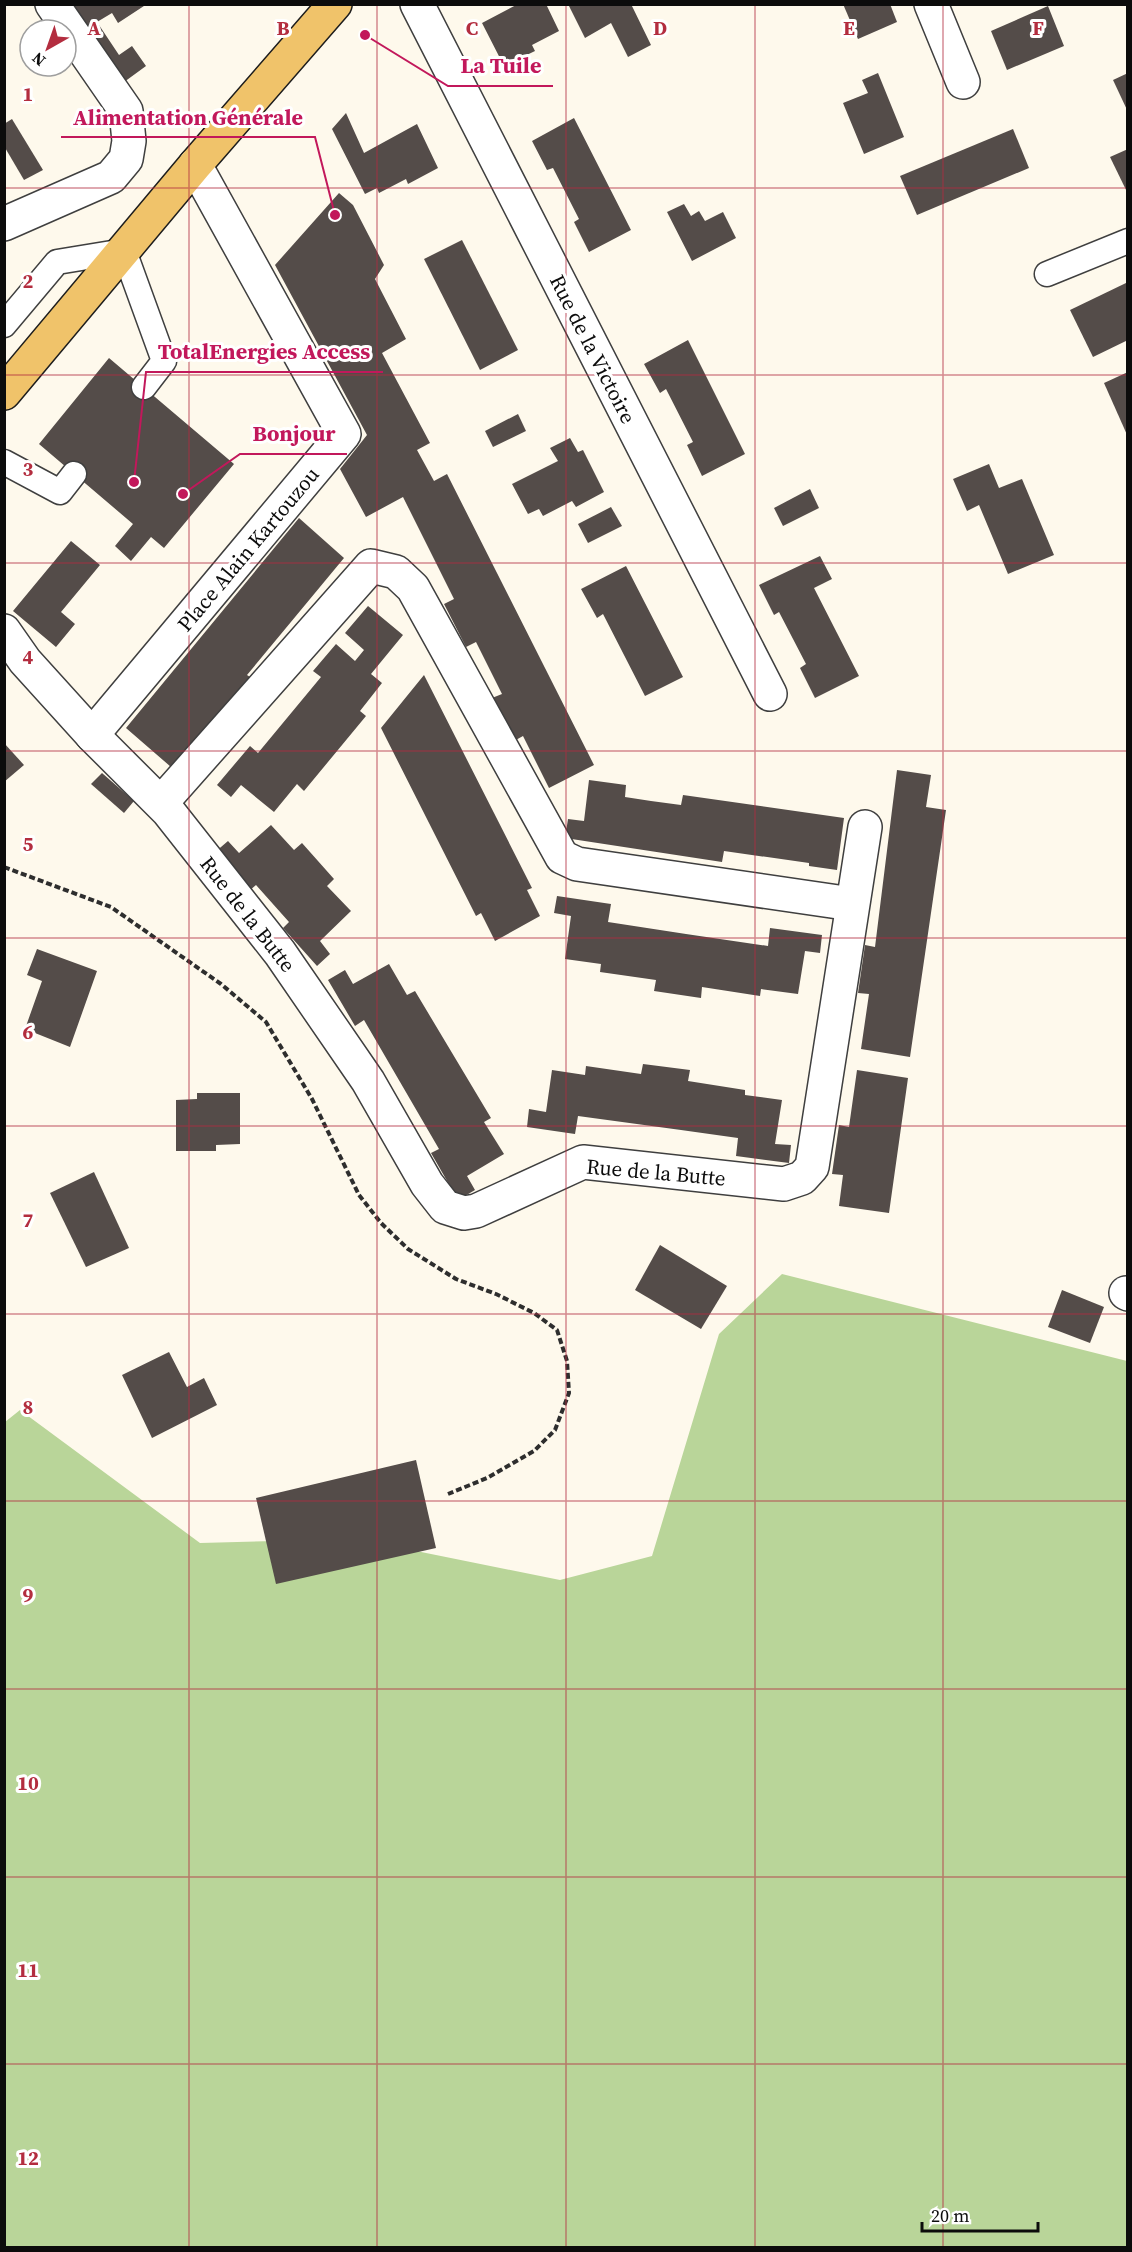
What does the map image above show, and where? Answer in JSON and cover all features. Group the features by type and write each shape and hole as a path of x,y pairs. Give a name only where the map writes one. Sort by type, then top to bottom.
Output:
{"main road":[{"path":"4,393 195,165 335,4"}],"street":[{"path":"4,224 111,177 126,159 129,141 126,111 52,4"},
{"name":"Rue de la Victoire","path":"417,4 770,694"},
{"path":"931,4 963,82"},
{"name":"Place Alain Kartouzou","path":"92,735 344,434 195,165"},
{"path":"161,803 371,566 396,572 413,588 562,857 577,864 852,904"},
{"name":"Rue de la Butte","path":"4,631 25,661 92,735 161,803 280,953 368,1081 427,1184 445,1206 464,1213 476,1211 583,1162 784,1184 802,1178 812,1167 865,828"}],"lane":[{"path":"1047,274 1128,241"},
{"path":"4,325 57,262 124,252 164,361 144,387"},
{"path":"4,462 60,492 74,474"}],"path":[{"path":"4,867 111,906 221,984 266,1022 312,1099 359,1195 381,1223 408,1249 456,1279 496,1294 534,1313 557,1330 567,1361 569,1393 555,1430 534,1451 487,1478 448,1494"}],"green space":[{"path":"782,1274 1127,1361 1127,2247 5,2248 5,1422 20,1410 200,1543 357,1539 560,1580 652,1556 719,1334"}],"building":[{"path":"71,4 147,4 118,23 112,13 97,22 119,55 132,46 146,66 120,85"},
{"path":"518,4 546,4 559,31 532,45 535,51 504,66 482,23"},
{"path":"568,4 631,4 651,45 628,57 611,23 585,38"},
{"path":"843,4 890,4 897,22 858,39"},
{"path":"1048,6 1064,46 1007,70 991,31"},
{"path":"878,73 904,137 864,154 843,103 868,93 862,80"},
{"path":"1128,73 1128,112 1113,80"},
{"path":"346,113 364,153 417,124 438,168 408,184 406,179 379,193 377,188 365,194 332,129"},
{"path":"574,118 631,230 589,252 574,222 579,219 553,168 547,170 532,141"},
{"path":"12,119 43,170 24,180 4,146 4,124"},
{"path":"1013,129 1029,168 917,215 900,176"},
{"path":"1128,149 1128,194 1110,157"},
{"path":"339,193 353,205 384,265 375,279 406,339 382,353 430,443 417,450 434,481 447,474 594,765 549,788 523,736 514,741 492,698 502,694 476,642 466,647 444,604 454,599 403,497 366,517 340,469 367,435 275,265"},
{"path":"684,204 691,216 699,211 705,221 723,212 736,238 692,261 667,212"},
{"path":"462,240 518,350 480,370 424,259"},
{"path":"1126,283 1128,340 1093,357 1070,310"},
{"path":"688,340 745,454 702,476 687,445 693,442 666,389 660,393 644,364"},
{"path":"109,358 234,464 164,548 151,537 131,561 115,546 133,524 39,444"},
{"path":"1128,372 1128,437 1104,383"},
{"path":"518,414 526,431 493,447 485,431"},
{"path":"570,438 578,452 583,450 604,492 576,507 572,501 543,516 539,509 528,514 512,484 558,461 550,448"},
{"path":"989,464 999,488 1022,479 1054,555 1008,574 979,505 967,511 953,479"},
{"path":"810,489 819,508 783,526 774,508"},
{"path":"611,507 622,526 588,543 578,524"},
{"path":"299,518 344,558 247,675 250,677 171,767 126,728"},
{"path":"71,541 100,565 61,612 75,624 56,647 13,611"},
{"path":"820,556 832,579 814,588 859,676 815,698 800,668 806,664 779,612 774,615 759,585"},
{"path":"626,566 683,677 645,696 603,614 597,618 581,589"},
{"path":"368,606 403,635 371,674 382,683 360,711 366,716 304,791 297,784 274,812 241,785 231,797 217,785 250,746 258,753 321,677 313,671 336,644 355,661 364,650 345,633"},
{"path":"424,675 532,888 527,890 540,916 495,941 481,913 476,916 381,728"},
{"path":"4,743 24,765 4,782"},
{"path":"897,770 931,775 926,807 946,810 910,1057 861,1049 869,994 858,993 865,945 875,947"},
{"path":"102,773 134,801 124,813 91,784"},
{"path":"589,780 626,785 625,797 651,801 681,805 683,795 844,818 837,870 809,866 809,863 724,851 722,862 565,838 568,819 584,821"},
{"path":"271,825 294,850 302,843 334,879 327,886 351,911 320,941 330,954 317,966 283,928 289,922 256,885 249,891 214,853 228,841 239,853"},
{"path":"557,896 611,904 608,922 686,934 768,946 770,928 822,935 820,953 805,951 798,994 761,989 760,996 702,987 701,998 654,991 656,980 600,972 601,964 565,959 571,916 554,913"},
{"path":"37,949 97,971 70,1047 25,1029 42,981 27,975"},
{"path":"389,964 407,995 415,991 491,1118 484,1122 504,1154 467,1176 475,1190 458,1200 431,1153 439,1149 364,1020 355,1026 328,980 345,970 353,984"},
{"path":"643,1064 690,1070 688,1081 745,1090 745,1095 782,1100 775,1144 791,1145 789,1163 736,1156 738,1138 681,1130 578,1116 575,1134 527,1127 529,1109 546,1112 552,1070 585,1075 586,1066 641,1074"},
{"path":"857,1070 908,1078 889,1213 839,1206 843,1175 832,1174 839,1125 849,1127"},
{"path":"197,1093 240,1093 240,1144 216,1145 216,1151 176,1151 176,1100 197,1099"},
{"path":"94,1172 129,1248 86,1267 50,1193"},
{"path":"660,1245 727,1286 701,1329 635,1290"},
{"path":"1062,1290 1104,1307 1090,1343 1048,1327"},
{"path":"169,1352 187,1387 204,1378 217,1405 152,1438 122,1375"},
{"path":"416,1460 436,1548 276,1584 256,1498"}],"place":[{"name":"La Tuile","path":"365,35"},
{"name":"Alimentation Générale","path":"335,215"},
{"name":"TotalEnergies Access","path":"134,482"},
{"name":"Bonjour","path":"183,494"}]}
